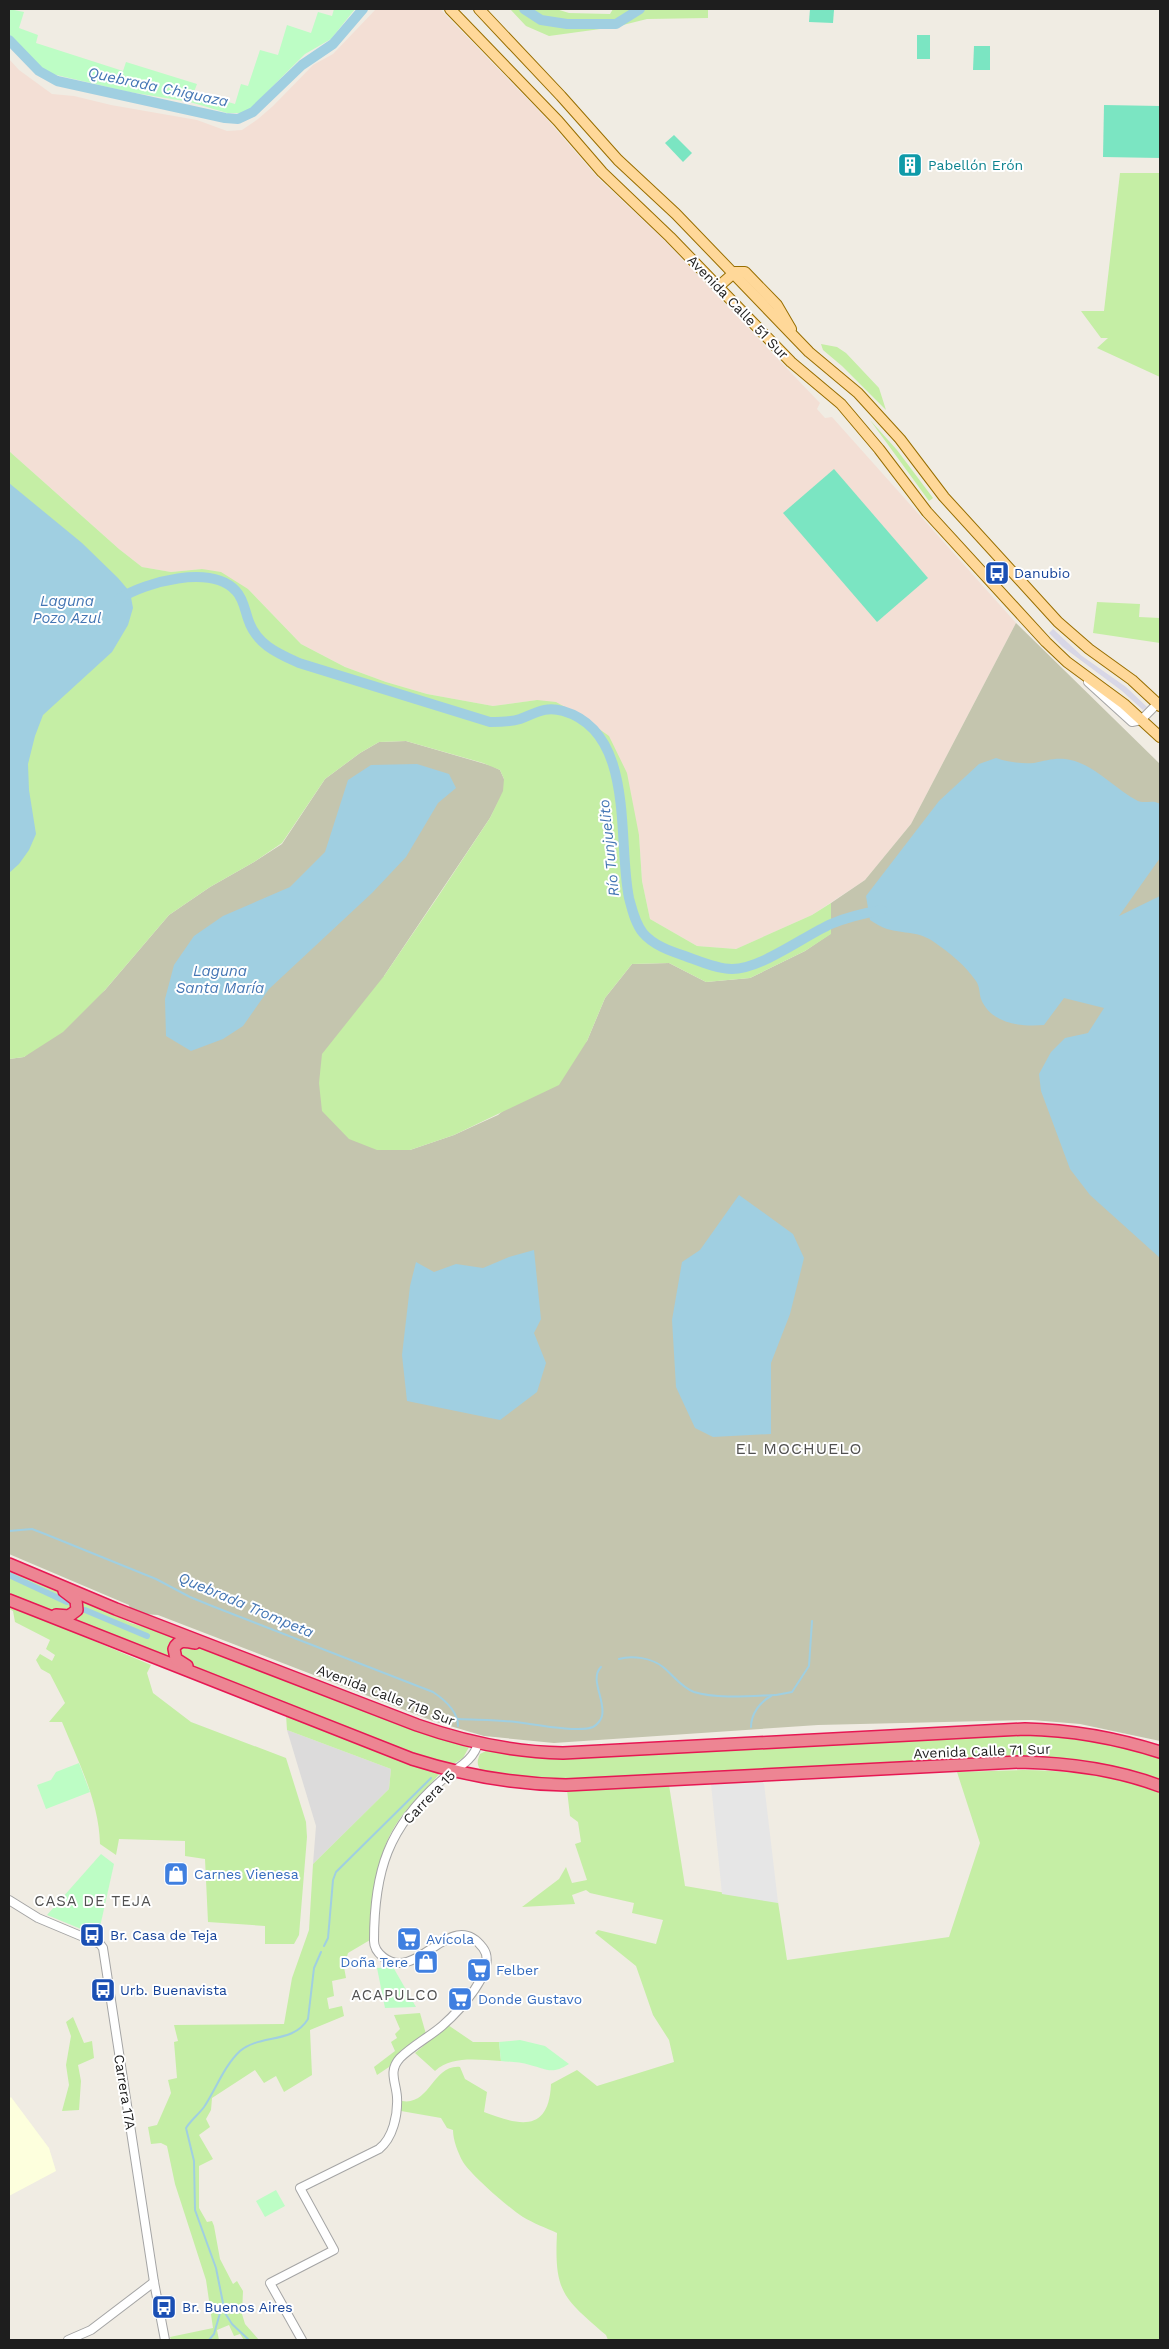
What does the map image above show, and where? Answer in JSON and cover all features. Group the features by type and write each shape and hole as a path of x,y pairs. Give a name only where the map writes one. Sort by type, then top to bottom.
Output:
{"highway":[{"name":"Avenida Calle 71B Sur","path":"9,1564 122,1612 231,1652 417,1725 478,1743 517,1750 563,1753 834,1738"},
{"path":"28,1607 65,1616 72,1615 77,1610 76,1600 72,1596 39,1577"},
{"path":"9,1600 412,1759 453,1771"},
{"path":"214,1681 179,1661 174,1655 175,1646 179,1642 187,1641 231,1652"},
{"name":"Avenida Calle 71 Sur","path":"834,1738 996,1730 1053,1730 1097,1736 1160,1752"},
{"name":"Avenida Calle 71 Sur","path":"453,1771 511,1782 550,1785 1019,1762 1051,1763 1093,1768 1140,1779 1160,1786"}],"main road":[{"name":"Avenida Calle 51 Sur","path":"450,9 558,121 602,172 670,237 790,362 841,404 879,449 927,512 1067,662 1108,690 1160,737"},
{"name":"Avenida Calle 51 Sur","path":"479,9 561,96 603,145 676,214 732,274 741,271 747,275 780,310 796,339 868,404 900,439 944,497 1037,599 1078,640 1132,680 1159,705"},
{"path":"718,287 732,274"}],"street":[{"path":"1142,720 1159,705"},
{"name":"Carrera 15","path":"302,2340 270,2283 334,2250 300,2188 379,2149 390,2136 397,2100 392,2073 401,2057 442,2026 462,2004 481,1979 488,1961 482,1946 470,1938 456,1936 438,1942 422,1956 408,1963 394,1964 381,1955 374,1945 378,1892 382,1866 389,1845 409,1814 435,1787 472,1756 478,1743"},
{"name":"Carrera 17A","path":"9,1900 38,1918 100,1944 103,1948 154,2282 165,2340"},
{"path":"68,2340 91,2330 154,2282"}],"shaded area":[{"path":"376,9 440,9 547,119 598,178 661,237 820,403 817,409 825,418 832,417 1016,623 911,824 865,880 812,915 736,949 697,946 650,919 642,881 639,835 537,700 493,706 427,694 345,667 301,644 248,589 202,569 171,572 142,567 119,549 9,451 9,59 19,70 52,94 74,96 111,105 197,120 227,131 242,130 273,106 313,65 333,54"},
{"path":"1016,623 1160,764 1160,1741 1080,1724 1032,1720 818,1725 554,1743 484,1736 433,1721 158,1615 131,1613 129,1605 9,1554 9,1059 24,1057 105,990 169,915 210,887 282,844 325,779 360,753 379,742 406,741 492,766 500,770 504,779 504,791 490,818 384,976 410,1150 454,1135 498,1115 587,1041 605,998 632,964 669,963 706,982 750,978 805,951 830,934 831,903 865,880 911,824"},
{"path":"1053,629 1082,656 1126,687 1147,707 1143,710 1122,691 1063,647 1049,633"},
{"path":"287,1730 391,1769 389,1789 313,1864 316,1826"},
{"path":"764,1783 778,1903 722,1894 711,1784"},
{"path":"11,2097 49,2148 56,2171 9,2196 9,2099"}],"green space":[{"path":"9,9 24,12 19,28 38,35 36,43 123,71 126,62 197,84 194,92 235,104 241,84 248,86 260,50 278,55 287,25 311,33 318,12 332,16 334,9 355,9 331,39 305,54 249,110 242,113 227,113 190,102 129,92 52,74 41,68 9,34"},
{"path":"510,9 556,9 569,13 610,14 613,9 708,9 708,18 647,19 615,27 549,36 526,26"},
{"path":"810,9 834,10 833,23 809,22"},
{"path":"917,35 930,35 930,59 917,59"},
{"path":"974,46 990,46 990,70 973,70"},
{"path":"1104,105 1160,106 1160,158 1103,157"},
{"path":"674,135 692,153 683,162 665,143"},
{"path":"1120,173 1160,173 1160,377 1097,348 1108,338 1101,338 1081,311 1104,311"},
{"path":"821,344 837,347 846,353 879,388 886,410 842,366 823,350"},
{"path":"870,420 897,450 933,498 929,501"},
{"path":"9,451 119,549 142,567 171,572 202,569 221,572 248,589 301,644 345,667 427,694 493,706 537,700 556,702 581,716 609,736 627,773 639,835 642,881 650,919 697,946 736,949 812,915 831,903 831,934 805,951 750,978 706,982 669,963 632,964 605,998 587,1041 559,1085 454,1135 410,1150 377,1150 349,1139 322,1111 319,1083 322,1054 384,976 490,818 503,791 504,779 500,770 483,763 406,741 379,742 360,753 325,779 282,843 254,862 210,887 169,915 105,990 63,1032 24,1057 9,1059"},
{"path":"834,469 928,578 877,622 783,513"},
{"path":"1097,602 1140,604 1139,617 1160,618 1160,643 1093,633"},
{"path":"9,1568 69,1598 75,1605 64,1614 9,1595"},
{"path":"80,1599 131,1623 179,1637 169,1649 171,1661 73,1620"},
{"path":"9,1605 151,1665 147,1673 153,1693 191,1722 286,1758 306,1822 307,1837 299,1935 294,1944 265,1944 265,1926 208,1922 205,1859 185,1856 185,1841 119,1839 116,1855 100,1844 96,1812 81,1766 62,1722 49,1722 65,1703 50,1674 41,1669 36,1660 40,1654 52,1661 55,1655 46,1649 50,1640 15,1622 13,1611 9,1609"},
{"path":"192,1644 469,1745 469,1747 463,1758 450,1766 432,1761 249,1690 184,1661 177,1650 179,1646"},
{"path":"286,1715 440,1773 404,1813 394,1827 387,1842 381,1857 374,1890 370,1940 348,1953 344,1967 346,1978 332,1981 334,1996 327,1998 329,2009 342,2006 344,2016 310,2030 312,2075 284,2092 276,2076 264,2083 255,2070 212,2098 211,2110 206,2119 210,2127 199,2135 213,2159 199,2166 199,2208 207,2222 212,2221 220,2259 233,2284 237,2281 243,2291 242,2314 245,2324 259,2340 244,2340 240,2334 234,2336 229,2325 217,2330 219,2340 171,2340 170,2337 213,2328 206,2280 175,2184 167,2146 161,2143 151,2144 148,2127 157,2125 171,2093 168,2080 177,2078 174,2042 178,2041 174,2025 284,2024 292,1978 309,1930 313,1864 389,1789 391,1769 287,1730"},
{"path":"1017,1733 1071,1735 1160,1755 1160,1782 1079,1762 571,1781 515,1779 483,1772 479,1768 478,1763 480,1754 488,1750"},
{"path":"79,1763 90,1792 46,1809 37,1785 51,1780 56,1772"},
{"path":"1023,1770 1093,1775 1127,1782 1160,1793 1160,2340 608,2340 606,2335 580,2312 564,2292 557,2269 557,2233 517,2213 474,2175 459,2155 453,2130 447,2128 441,2118 401,2111 402,2101 411,2101 419,2097 426,2092 443,2072 451,2068 460,2067 465,2079 487,2092 484,2112 509,2120 530,2122 538,2118 544,2111 549,2100 551,2084 577,2070 597,2086 674,2062 669,2040 653,2015 636,1966 595,1933 598,1930 656,1944 663,1920 632,1913 634,1903 590,1893 586,1890 572,1895 575,1904 522,1907 559,1879 566,1867 572,1883 587,1880 575,1844 581,1842 578,1822 570,1816 567,1790 669,1785 685,1886 778,1902 787,1960 949,1937 980,1843 957,1772"},
{"path":"101,1854 114,1864 98,1936 47,1915"},
{"path":"393,1967 416,2007 385,2008 377,1968"},
{"path":"420,2013 426,2034 395,2057 389,2067 377,2075 374,2067 395,2051 391,2042 397,2038 395,2034 400,2029 394,2015"},
{"path":"73,2017 84,2043 92,2041 94,2058 78,2065 81,2081 79,2110 62,2111 69,2085 66,2065 71,2036 66,2022"},
{"path":"448,2025 473,2042 499,2042 501,2061 458,2061 442,2066 435,2071 415,2053"},
{"path":"520,2040 545,2046 569,2064 558,2069 549,2070 523,2063 501,2061 499,2042"},
{"path":"276,2190 285,2206 265,2217 256,2201"}],"water":[{"name":"Laguna Pozo Azul","path":"9,483 82,543 118,578 130,592 133,608 128,625 112,652 43,715 35,736 28,764 29,790 36,834 29,850 19,864 9,873"},
{"path":"996,758 1024,763 1057,759 1075,761 1094,770 1138,801 1160,804 1160,858 1119,916 1160,896 1160,1258 1090,1195 1070,1169 1041,1091 1039,1074 1051,1052 1065,1038 1088,1033 1104,1008 1064,998 1044,1025 1017,1024 999,1019 992,1014 981,999 978,986 972,975 946,950 923,936 893,931 870,920 866,896 939,801 979,764"},
{"name":"Laguna Santa María","path":"417,764 449,774 456,788 438,803 406,857 372,893 269,989 243,1026 223,1039 191,1051 166,1036 165,999 174,965 194,936 223,916 290,887 325,852 348,780 371,765"},
{"path":"739,1195 793,1234 804,1258 790,1314 771,1363 771,1434 713,1437 695,1428 676,1387 672,1320 682,1262 700,1250"},
{"path":"534,1250 541,1319 534,1333 546,1363 537,1392 500,1420 407,1401 402,1355 410,1286 416,1262 434,1272 456,1264 483,1268 509,1257"}],"waterway":[{"name":"Quebrada Chiguaza","path":"9,40 39,71 57,81 225,118 238,119 253,112 302,65 333,44 363,9"},
{"name":"Quebrada Chiguaza","path":"524,9 541,20 567,24 616,24 640,9"},
{"name":"Río Tunjuelito","path":"119,599 161,582 195,577 211,578 225,583 236,591 242,601 252,628 268,647 299,663 490,722 516,720 551,709 563,711 586,723 602,741 613,764 619,791 629,898 634,916 643,933 668,950 720,968 743,968 769,958 831,924 843,919 882,910"},
{"name":"Quebrada Trompeta","path":"9,1531 32,1529 156,1579 212,1606 433,1692 446,1702 456,1715 458,1726"},
{"path":"9,1575 67,1602"},
{"path":"85,1610 147,1636"},
{"path":"776,1695 792,1692 809,1666 812,1621"},
{"path":"619,1659 636,1657 653,1661 694,1692 713,1696 775,1695"},
{"path":"458,1719 509,1721 567,1729 593,1727 599,1722 603,1710 597,1684 598,1672 601,1667"},
{"path":"751,1727 751,1722 757,1709 771,1696"},
{"name":"Quebrada Trompeta","path":"324,1946 328,1938 333,1880 336,1872 431,1778"},
{"name":"Quebrada Trompeta","path":"249,2340 232,2324 225,2313 216,2268 195,2210 194,2161 186,2128 204,2107 225,2071 240,2051 257,2042 285,2036 302,2027 308,2019 314,1968 321,1952"},
{"path":"209,2340 214,2334 222,2306"}],"place":[{"name":"Pabellón Erón","path":"910,165"},
{"name":"Danubio","path":"997,573"},
{"name":"Carnes Vienesa","path":"176,1874"},
{"name":"Br. Casa de Teja","path":"92,1935"},
{"name":"Avícola","path":"409,1939"},
{"name":"Doña Tere","path":"426,1962"},
{"name":"Felber","path":"479,1970"},
{"name":"Urb. Buenavista","path":"103,1990"},
{"name":"Donde Gustavo","path":"460,1999"},
{"name":"Br. Buenos Aires","path":"164,2307"}],"district":[{"name":"EL MOCHUELO","path":"799,1448"},
{"name":"CASA DE TEJA","path":"93,1901"},
{"name":"ACAPULCO","path":"395,1995"}]}
